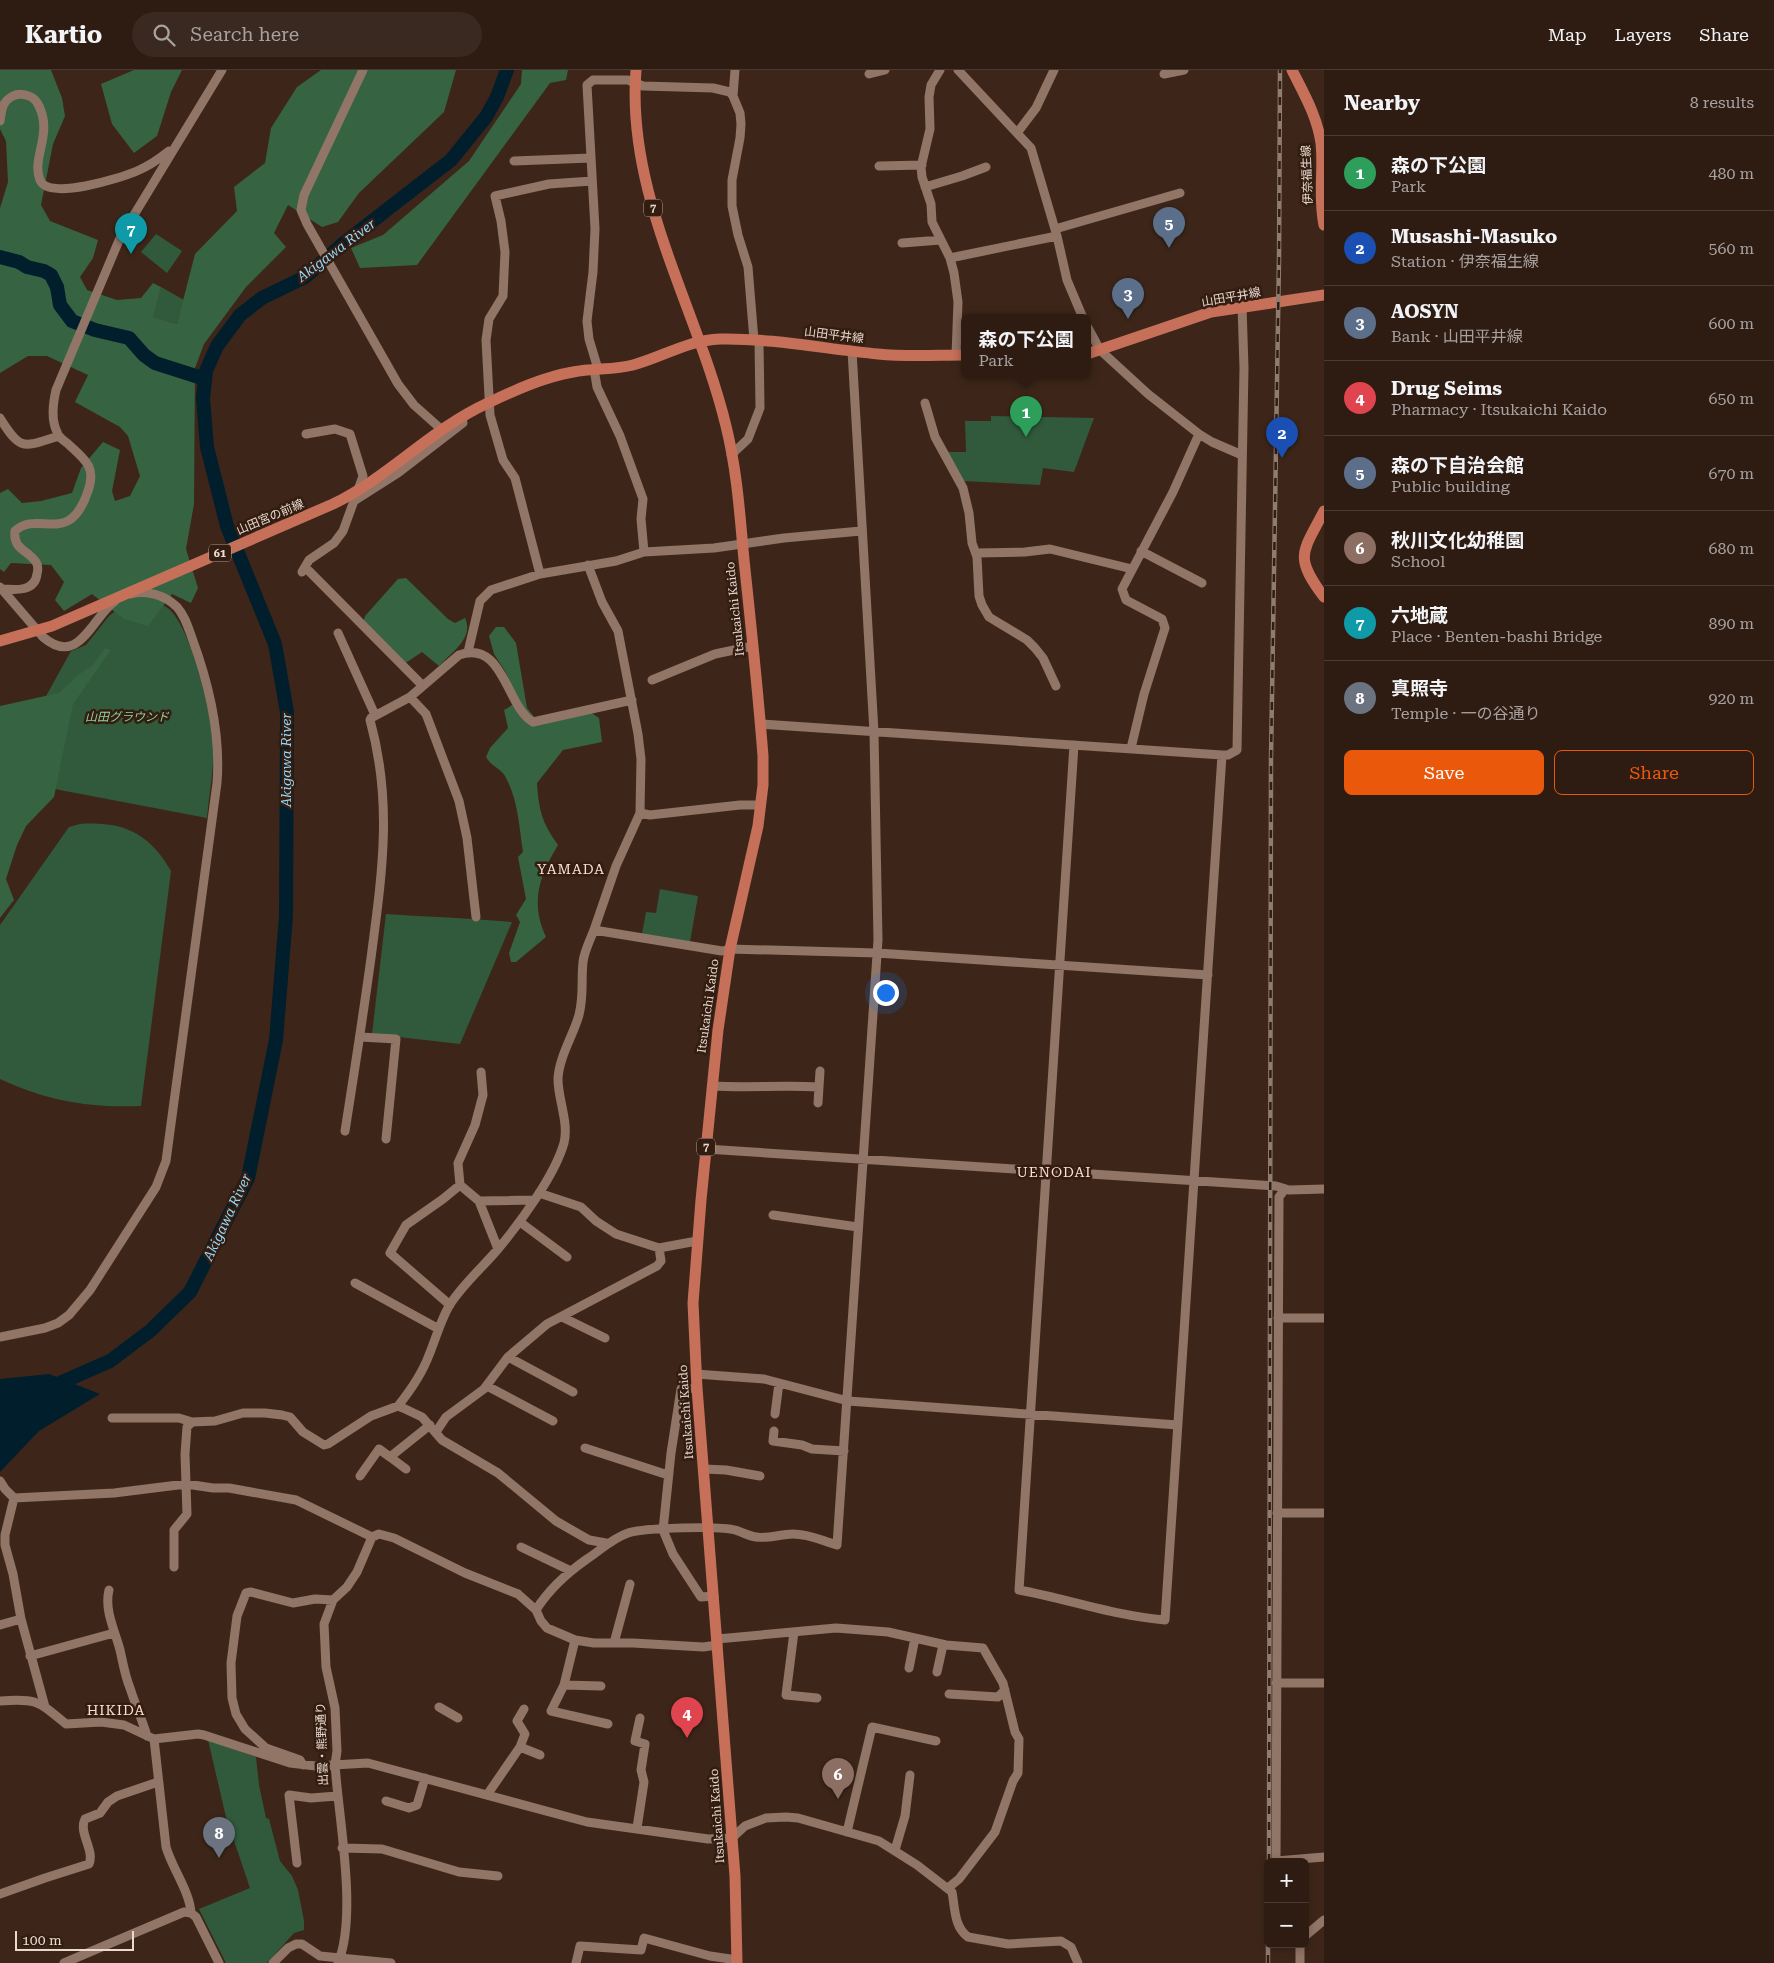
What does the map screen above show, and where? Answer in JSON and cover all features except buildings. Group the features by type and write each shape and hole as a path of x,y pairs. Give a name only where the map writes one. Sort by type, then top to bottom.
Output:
{"main road":[{"name":"Itsukaichi Kaido","path":"636,70 636,130 645,181 720,401 737,487 763,756 761,805 754,846 730,949 718,1030 697,1242 693,1303 697,1388 732,1838 737,1961"},
{"name":"伊奈福生線","path":"1292,70 1313,112 1321,143 1321,203 1324,225"},
{"name":"山田平井線","path":"1091,353 1211,312 1242,306 1277,304 1324,295"},
{"name":"山田平井線","path":"700,341 718,339 757,340 901,356 960,355"},
{"name":"61","path":"441,429 462,415 489,402 557,375 632,365 700,341"},
{"name":"山田宮の前線","path":"0,641 60,623 333,504 368,485 441,429"},
{"path":"1324,511 1307,541 1304,562 1310,580 1324,597"}],"street":[{"path":"1,588 24,589 33,583 37,576 38,568 35,562 14,540 15,531 21,526 32,524 50,525 64,523 78,512 84,501 92,477 91,470 83,458 59,436 55,427 54,397 120,238 152,182 222,70"},
{"path":"363,70 304,195 301,210 307,224 398,384 414,405 441,429"},
{"path":"733,96 735,70"},
{"path":"869,74 885,70"},
{"path":"940,70 929,97 930,129 922,165 925,187 931,204 932,222 950,258 954,274 958,302 960,355"},
{"path":"958,70 1017,133 1032,152 1056,232 1067,280 1081,314"},
{"path":"1017,133 1036,108 1054,70"},
{"path":"1164,74 1184,70"},
{"path":"644,552 641,519 643,499 620,436 596,387 596,369 587,321 593,272 595,229 587,85 593,80 628,80 643,86 713,88 730,92 740,113 740,138 732,180 732,206 738,235 748,267 757,340 760,408 748,439 731,455"},
{"path":"0,121 4,105 12,97 25,94 31,95 35,99 45,123 39,172 40,180 47,188 78,188 137,171 156,161 175,146"},
{"path":"514,161 591,158"},
{"path":"879,166 922,165"},
{"path":"925,187 986,167"},
{"path":"137,171 152,182"},
{"path":"540,574 515,478 503,460 490,415 486,340 489,320 503,296 505,252 502,221 496,196 549,184 592,182"},
{"path":"950,258 1056,232 1180,193"},
{"path":"902,243 941,240"},
{"path":"760,724 1222,755 1228,755 1237,750 1244,368 1242,306"},
{"path":"1091,333 1100,350 1148,394 1199,434 1242,455"},
{"path":"536,1610 544,1596 571,1571 601,1550 606,1544 629,1533 708,1528 739,1531 755,1537 794,1534 820,1538 837,1545 877,953 874,732 852,351"},
{"path":"925,403 935,437 962,488 969,513 972,543 976,553 979,596 982,605 990,617 1027,640 1035,648 1043,658 1056,686"},
{"path":"354,501 398,473 442,439 462,422 462,415"},
{"path":"0,418 12,437 21,444 30,444 59,436"},
{"path":"306,434 335,428 350,434 364,474 343,531 334,543 309,560 304,569 423,686"},
{"path":"1131,748 1144,694 1165,628 1162,619 1126,600 1123,596 1122,588 1173,492 1199,434"},
{"path":"468,652 480,601 484,595 492,590 540,574 616,561 644,552 714,548 784,538 861,531"},
{"path":"976,553 1025,552 1050,549 1132,569"},
{"path":"1141,551 1202,583"},
{"path":"112,1418 179,1418 192,1422 214,1421 243,1414 265,1412 290,1417 303,1432 324,1445 328,1444 371,1416 398,1406 419,1377 429,1356 437,1328 450,1305 462,1288 520,1222 537,1196 564,1143 565,1133 558,1081 560,1067 579,1016 584,991 583,961 616,866 640,814 641,758 618,631 602,602 588,565"},
{"path":"0,1336 45,1328 62,1321 69,1315 90,1290 156,1187 162,1174 169,1147 218,762 216,736 205,675 186,622 174,605 155,594 138,592 128,594 112,604 82,639 74,644 62,646 51,643 43,637 1,588"},
{"path":"338,633 375,715"},
{"path":"652,680 715,654 753,646"},
{"path":"345,1132 383,865 384,811 381,774 378,748 370,720 375,715 410,697 459,655 468,652 481,655 491,661 505,678 525,717 533,722 632,700"},
{"path":"410,697 426,714 459,801 467,838 476,917"},
{"path":"1074,745 1058,965 1019,1590 1043,1594 1120,1614 1165,1620 1222,755"},
{"path":"640,814 650,815 740,805 761,805"},
{"path":"594,930 722,951 730,949 877,953 1208,975"},
{"path":"360,1037 396,1040 386,1139"},
{"path":"481,1072 483,1095 475,1125 458,1163 460,1185 480,1201 498,1249"},
{"path":"818,1103 820,1072"},
{"path":"712,1086 753,1088 786,1085 819,1087"},
{"path":"706,1149 1276,1186 1285,1189 1324,1189"},
{"path":"450,1305 390,1252 406,1226 460,1185"},
{"path":"1276,1858 1279,1196 1285,1189"},
{"path":"480,1201 537,1196 581,1207 602,1226 616,1234 659,1248 697,1242"},
{"path":"773,1215 858,1227"},
{"path":"520,1222 566,1257"},
{"path":"390,1458 433,1428 486,1386 508,1357 547,1324 657,1266 660,1261 659,1248"},
{"path":"355,1283 437,1328"},
{"path":"562,1317 605,1338"},
{"path":"1278,1318 1324,1318"},
{"path":"508,1357 573,1392"},
{"path":"696,1374 734,1376 779,1383 848,1401 1178,1425"},
{"path":"775,1414 779,1383"},
{"path":"486,1386 554,1421"},
{"path":"697,1388 681,1389 662,1530 674,1554 701,1597 714,1596"},
{"path":"398,1406 416,1414 433,1428 442,1440 498,1473 556,1522 589,1540 606,1544"},
{"path":"174,1567 174,1530 187,1514 187,1427 192,1422"},
{"path":"774,1431 773,1441 802,1445 812,1449 844,1451"},
{"path":"585,1448 668,1475"},
{"path":"360,1476 379,1449 406,1469"},
{"path":"704,1469 726,1470 760,1476"},
{"path":"0,1481 14,1498 114,1493 186,1484 229,1488 296,1500 372,1537 379,1534 394,1538 465,1573 518,1594 536,1610 547,1628 575,1640 594,1643 702,1647 717,1642 836,1628 888,1632 943,1645 983,1648 1003,1683 1015,1732 1019,1739 1018,1773 1013,1780 995,1832 959,1879 948,1888"},
{"path":"14,1498 5,1535 4,1555 13,1574 21,1619 45,1706"},
{"path":"1277,1513 1324,1513"},
{"name":"出雲・熊野通り","path":"339,1960 344,1939 347,1898 337,1796 335,1708 326,1667 323,1633 327,1613 333,1600 347,1587 357,1572 372,1537"},
{"path":"522,1547 571,1571"},
{"path":"614,1643 630,1584"},
{"path":"109,1590 107,1597 108,1609 114,1633 126,1676 150,1737 166,1847 190,1904 191,1913 200,1924 220,1963"},
{"path":"303,1765 300,1760 266,1748 244,1728 236,1714 232,1698 231,1663 237,1616 246,1593 251,1592 293,1603 315,1599 333,1600"},
{"path":"0,1624 21,1619"},
{"path":"794,1632 786,1695 817,1698"},
{"path":"30,1656 114,1633"},
{"path":"909,1668 915,1638"},
{"path":"575,1640 564,1685 551,1711 608,1724"},
{"path":"937,1672 943,1645"},
{"path":"1276,1683 1324,1683"},
{"path":"564,1685 600,1686"},
{"path":"950,1694 998,1697 1005,1690"},
{"path":"0,1702 33,1700 45,1706 66,1724 101,1722 124,1725 150,1737 198,1734 290,1764 368,1763 587,1822 708,1839 732,1838 745,1826 766,1818 798,1818 873,1839 895,1850 952,1892 960,1929 968,1937 1008,1944 1061,1941 1071,1947 1078,1963"},
{"path":"439,1707 458,1718"},
{"path":"487,1795 520,1747 525,1734 517,1721 524,1710"},
{"path":"636,1828 644,1782 641,1770 645,1744 635,1741 640,1718"},
{"path":"847,1832 872,1727 936,1741"},
{"path":"520,1747 540,1755"},
{"path":"895,1850 905,1816 910,1774"},
{"path":"386,1801 409,1808 417,1805 425,1778"},
{"path":"0,1894 89,1864 90,1857 83,1827 85,1819 100,1813 108,1802 117,1796 158,1782"},
{"path":"297,1863 289,1795 311,1798 337,1796"},
{"path":"342,1848 382,1849 459,1872 498,1876"},
{"path":"1309,1858 1324,1857"},
{"path":"64,1963 181,1913 191,1913"},
{"path":"1309,1933 1324,1920"},
{"path":"576,1963 580,1946 641,1950 644,1938 710,1956 737,1961"},
{"path":"273,1963 288,1948 296,1944 302,1944 320,1956 339,1960 391,1963"},
{"path":"1300,1948 1300,1963"}],"green space":[{"path":"0,70 51,70 62,98 65,116 53,144 41,205 50,221 98,240 93,258 80,277 87,290 117,300 141,298 153,283 161,287 153,317 177,324 195,254 237,211 234,187 265,163 271,128 297,87 321,70 456,70 444,112 359,193 338,222 322,227 288,205 274,233 286,247 246,287 204,344 195,368 194,504 186,549 198,588 191,603 172,594 148,626 124,619 92,594 64,611 55,600 64,582 51,565 11,563 4,572 0,569 0,493 8,489 22,503 41,501 72,493 81,468 103,442 120,450 112,491 115,501 130,496 140,476 128,436 120,427 75,402 88,375 47,356 28,356 0,373 0,208 8,182 6,141 0,129"},
{"path":"134,70 182,70 171,92 157,136 134,153 112,124 101,84"},
{"path":"522,70 568,70 566,80 550,83 417,265 360,268 351,248 383,235 469,161 521,84"},
{"path":"156,234 182,251 167,273 141,252"},
{"path":"161,287 184,300 177,324 152,317"},
{"path":"991,416 1094,418 1074,472 1043,468 1040,485 963,481 945,452 966,452 965,421 991,421"},
{"path":"406,578 448,619 455,623 465,618 467,632 461,644 439,666 422,652 404,664 363,624 365,616 398,579"},
{"name":"山田グラウンド","path":"160,603 172,612 187,638 209,711 213,770 207,818 39,786 35,716 71,651 86,645 109,616 122,606"},
{"path":"496,627 504,627 516,643 527,708 535,718 590,712 599,718 602,742 563,750 537,783 542,816 548,830 558,845 551,856 539,890 538,913 546,937 516,962 511,962 509,953 520,922 516,915 526,899 518,857 523,852 519,823 513,794 505,776 486,757 490,748 508,728 504,710 519,701 505,671 494,654 489,636"},
{"path":"105,648 111,650 73,704 54,797 26,826 17,845 6,879 14,900 0,918 0,706 59,693 79,674 92,666"},
{"path":"80,824 109,825 133,832 154,847 171,871 141,1106 104,1106 69,1102 17,1087 0,1079 0,925 69,827"},
{"path":"660,889 698,896 690,942 642,934 646,912 656,913"},
{"path":"386,914 512,922 460,1044 372,1034"},
{"path":"208,1740 256,1757 259,1785 266,1818 269,1819 280,1861 292,1876 298,1890 304,1930 294,1933 267,1963 226,1963 199,1909 250,1888 226,1817"}],"water":[{"path":"49,1374 100,1394 39,1431 0,1472 0,1379"}],"waterway":[{"name":"Akigawa River","path":"50,1389 110,1361 150,1331 190,1292 248,1178 276,1040 286,916 287,712 275,644 227,526 207,447 203,398 206,371 217,346 240,315 262,298 305,277 344,243 451,160 486,117 497,97 507,70"},
{"path":"0,257 19,262 27,267 44,271 51,275 57,287 60,305 72,321 95,330 129,338 144,355 155,363 205,379"}],"railway":[{"path":"1279,265 1280,70"},
{"path":"1269,1858 1271,759 1279,258"},
{"path":"1268,1948 1268,1963"}],"place":[{"name":"森の下自治会館","path":"1169,248"},
{"name":"六地蔵","path":"131,254"},
{"name":"AOSYN","path":"1128,319"},
{"name":"森の下公園","path":"1026,437"},
{"name":"Musashi-Masuko","path":"1282,458"},
{"name":"Drug Seims","path":"687,1738"},
{"name":"秋川文化幼稚園","path":"838,1799"},
{"name":"真照寺","path":"219,1858"}],"district":[{"name":"YAMADA","path":"571,869"},
{"name":"UENODAI","path":"1054,1172"},
{"name":"HIKIDA","path":"116,1710"}]}
